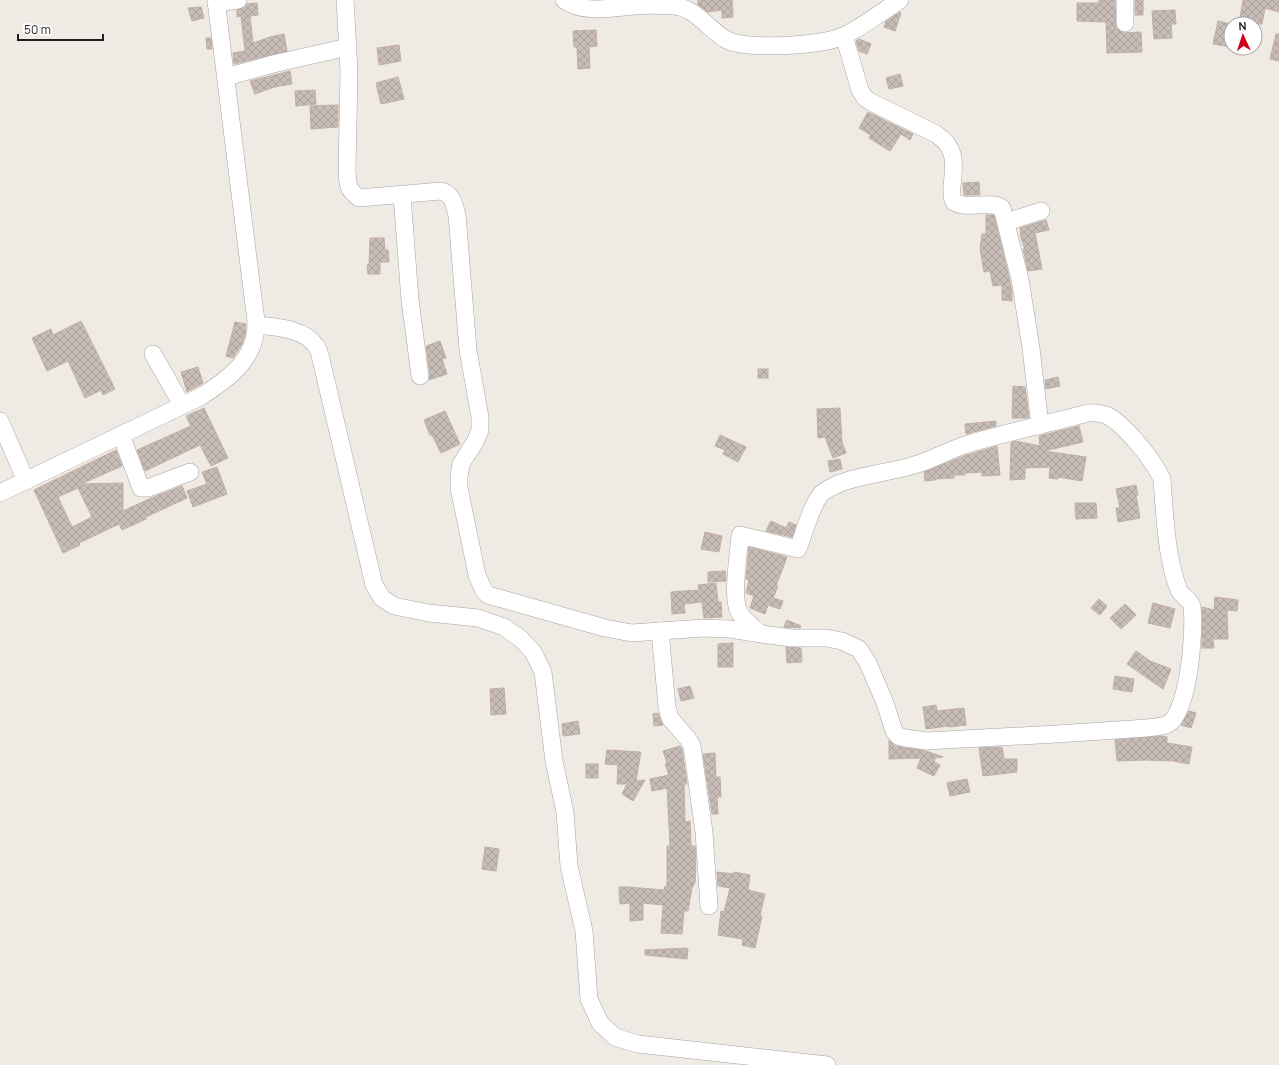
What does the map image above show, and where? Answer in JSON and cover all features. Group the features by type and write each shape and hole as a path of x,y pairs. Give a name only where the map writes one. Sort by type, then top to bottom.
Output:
{"street":[{"path":"0,493 200,397 218,386 237,369 251,350 256,325 216,1 238,0"},
{"path":"345,0 349,71 347,170 350,192 358,198 441,191 446,192 452,198 457,215 468,350 480,417 480,430 475,442 461,464 459,488 477,575 484,591 488,595 605,628 632,633 704,628 730,629 761,634 791,638 826,638 842,641 859,649 868,663 885,703 894,732 898,736 905,738 926,741 1147,728 1168,724 1176,716 1183,702 1188,680 1192,646 1192,619 1191,603 1180,592 1170,559 1162,479 1158,470 1118,423 1106,415 1096,412 972,443 911,466 862,477 832,487 821,494 816,502 798,549 740,535 735,600 738,611 761,634"},
{"path":"564,0 570,4 582,8 609,9 659,5 677,7 696,15 718,34 728,40 745,44 796,46 829,41 844,36 900,0"},
{"path":"1125,0 1125,23"},
{"path":"844,36 860,90 864,98 936,134 945,140 952,150 954,164 952,195 954,202 962,204 1000,206 1002,208 1021,286 1031,348 1040,426"},
{"path":"226,77 348,46"},
{"path":"402,195 410,300 420,376"},
{"path":"1006,222 1041,211"},
{"path":"256,325 287,328 304,335 316,346 320,355 374,585 382,598 394,606 408,610 478,618 504,627 521,639 533,652 544,672 554,761 565,812 569,866 584,932 589,999 600,1023 615,1037 638,1044 827,1065"},
{"path":"153,354 182,405"},
{"path":"0,421 26,481"},
{"path":"121,435 141,488 148,488 190,472"},
{"path":"660,631 667,707 670,718 692,746 704,832 710,906"}],"building":[{"path":"698,0 732,0 733,17 722,18 722,10 708,12 698,5"},
{"path":"1099,0 1115,0 1116,28 1123,33 1141,32 1142,52 1107,53 1106,22 1077,21 1077,3 1099,3"},
{"path":"1135,0 1143,0 1143,15 1135,15"},
{"path":"1243,0 1279,0 1279,12 1265,8 1263,19 1263,16 1240,16"},
{"path":"257,3 258,15 250,16 253,43 284,34 287,51 234,64 233,53 245,51 241,16 237,17 237,10 244,8 247,4"},
{"path":"201,7 204,18 192,21 188,8"},
{"path":"1175,10 1176,24 1171,24 1172,38 1154,39 1152,11"},
{"path":"900,12 901,13 895,31 884,27 886,21"},
{"path":"1218,21 1223,22 1223,46 1213,44"},
{"path":"596,30 597,46 589,47 590,68 578,69 577,47 574,47 573,31"},
{"path":"1276,34 1279,34 1279,61 1270,59"},
{"path":"206,38 211,38 212,49 207,49"},
{"path":"859,39 871,44 867,54 859,51 856,41"},
{"path":"399,45 401,61 379,65 377,48"},
{"path":"290,71 292,84 274,87 255,94 250,81"},
{"path":"900,74 903,86 889,89 886,78"},
{"path":"398,77 404,99 381,104 376,83"},
{"path":"315,90 316,104 296,106 295,91"},
{"path":"338,105 338,127 311,129 310,106"},
{"path":"868,112 913,134 910,140 901,134 890,151 869,138 871,135 859,128"},
{"path":"979,182 980,195 964,195 963,183"},
{"path":"986,215 994,215 1010,281 1012,301 1002,300 1002,285 993,286 990,271 984,272 980,249 982,234 986,234"},
{"path":"1046,220 1049,230 1035,233 1042,269 1028,271 1020,228"},
{"path":"370,238 384,238 385,250 388,250 389,262 380,262 380,274 368,274 367,265 369,265"},
{"path":"81,321 115,389 103,395 101,390 85,398 68,361 47,371 32,338 51,329 53,335"},
{"path":"235,322 246,324 242,344 233,358 226,356"},
{"path":"440,341 446,358 442,359 447,374 429,380 430,375 426,346"},
{"path":"198,367 203,383 187,392 181,372"},
{"path":"758,369 768,369 768,378 758,378"},
{"path":"1058,377 1060,386 1046,389 1045,380"},
{"path":"1013,386 1025,387 1029,418 1012,418"},
{"path":"204,408 228,458 211,466 200,445 145,471 137,450 191,426 186,416"},
{"path":"840,408 842,442 846,453 833,458 825,437 818,438 817,409"},
{"path":"445,411 460,444 441,453 432,435 430,435 424,420"},
{"path":"996,421 996,426 966,434 965,424"},
{"path":"1079,426 1083,442 1044,451 1086,457 1082,481 1058,477 1058,479 1049,478 1050,467 1025,468 1025,479 1010,480 1011,443 1016,441 1040,446 1039,436"},
{"path":"720,435 746,447 738,462 723,454 725,450 715,446"},
{"path":"997,446 1000,475 982,476 982,472 965,473 965,475 954,475 954,478 925,481 924,472 964,456"},
{"path":"116,450 122,466 81,484 123,483 123,511 182,486 187,498 122,530 119,524 79,543 80,545 63,553 34,490","holes":["78,488 92,517 72,527 58,497"]},
{"path":"840,459 842,469 830,472 828,461"},
{"path":"217,467 227,494 193,507 187,491 207,484 202,472"},
{"path":"1136,485 1138,495 1136,495 1140,518 1118,522 1116,508 1120,508 1116,489"},
{"path":"1075,503 1096,503 1097,518 1076,519"},
{"path":"771,521 786,528 789,522 796,525 792,537 766,531"},
{"path":"705,532 722,536 719,552 701,549"},
{"path":"749,547 787,557 773,598 783,601 780,609 768,605 765,614 750,608 754,596 746,593 749,580 746,579"},
{"path":"725,571 726,581 708,582 708,572"},
{"path":"716,583 718,602 721,602 722,617 704,618 702,602 684,604 685,613 672,614 671,592 699,590 698,585"},
{"path":"1215,597 1238,600 1237,611 1227,610 1228,639 1213,639 1214,648 1202,648 1202,607 1214,610"},
{"path":"1099,599 1107,606 1100,615 1091,608"},
{"path":"1153,603 1175,609 1170,628 1148,623"},
{"path":"1125,604 1136,615 1121,629 1110,618"},
{"path":"787,620 801,626 800,628 784,627"},
{"path":"733,643 733,667 718,667 718,644"},
{"path":"786,647 801,648 802,662 787,663"},
{"path":"1136,651 1150,661 1171,669 1163,689 1127,664"},
{"path":"1115,676 1134,679 1132,692 1113,689"},
{"path":"690,686 694,698 681,701 678,689"},
{"path":"504,688 506,714 491,715 490,689"},
{"path":"936,705 937,711 964,708 966,725 926,729 923,707"},
{"path":"1189,711 1196,713 1191,728 1181,725"},
{"path":"658,713 663,725 654,726 653,714"},
{"path":"578,721 580,734 563,736 562,724"},
{"path":"1161,736 1167,737 1167,743 1192,747 1189,764 1173,761 1117,761 1115,740"},
{"path":"889,740 895,746 926,751 943,757 935,758 934,762 940,765 934,776 917,768 921,758 889,759"},
{"path":"680,746 682,749 687,784 684,784 685,822 690,821 691,846 695,846 696,856 695,883 692,887 688,911 684,911 682,934 661,933 663,905 643,903 643,920 630,921 630,903 620,904 619,887 664,890 665,886 667,887 667,846 670,846 667,788 652,791 650,779 669,775 665,764 667,763 663,751"},
{"path":"1002,747 1004,759 1017,759 1017,772 983,776 979,748"},
{"path":"607,750 641,752 636,781 645,780 633,801 622,794 627,784 617,784 618,765 605,764"},
{"path":"715,753 716,777 720,777 721,797 717,797 718,814 712,814 703,754"},
{"path":"586,764 598,764 598,778 586,778"},
{"path":"967,779 970,792 950,796 947,783"},
{"path":"485,847 499,849 496,871 482,869"},
{"path":"717,872 734,874 734,872 750,875 748,890 765,894 755,948 742,945 743,939 718,935 721,911 724,912 730,888 718,886"},
{"path":"688,949 687,959 645,955 645,950"}]}
